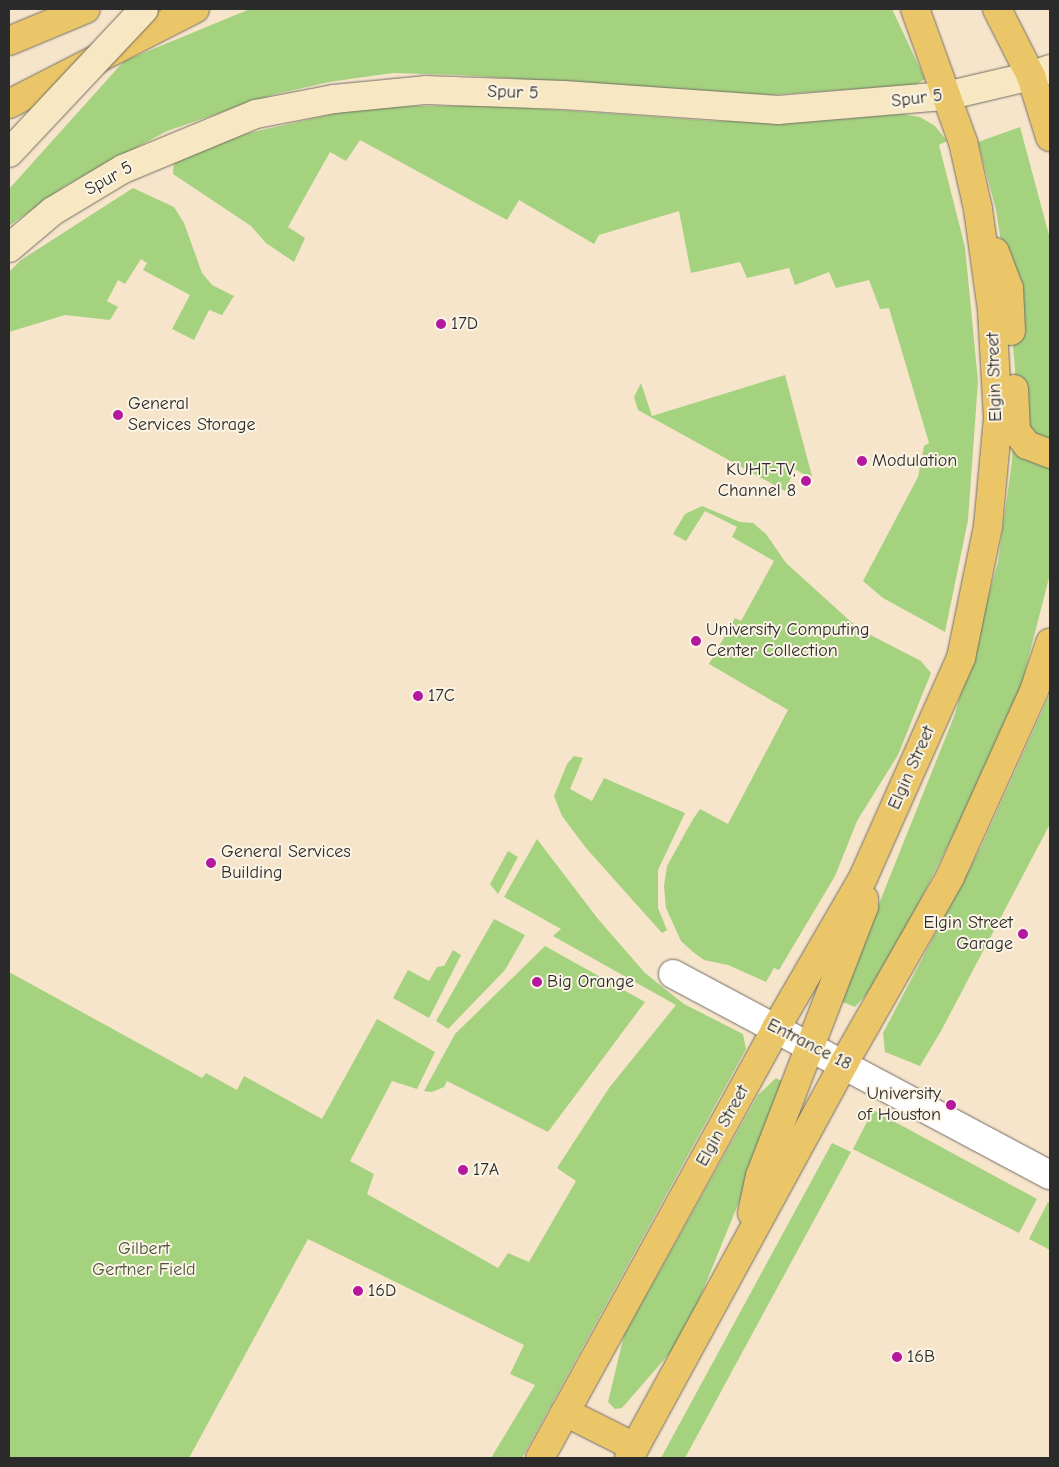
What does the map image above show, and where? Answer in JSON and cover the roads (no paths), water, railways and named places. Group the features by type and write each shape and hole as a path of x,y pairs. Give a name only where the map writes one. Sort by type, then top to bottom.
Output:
{"main road":[{"path":"9,41 86,9"},
{"path":"9,153 144,9"},
{"path":"9,104 195,9"},
{"name":"Elgin Street","path":"540,1458 776,1028 863,878 961,658 988,526 998,418 992,310 978,209 963,142 915,9"},
{"path":"997,9 1041,73 1050,137"},
{"name":"Spur 5","path":"9,248 53,211 123,169 256,114 334,99 425,90 564,95 778,110 946,96 1041,73"},
{"path":"978,209 1009,288 1016,432 1027,445 1050,454"},
{"path":"565,1412 632,1453 844,1063 950,877 1034,691 1050,643"},
{"path":"745,1244 760,1176 864,907 863,878"}],"street":[{"name":"Entrance 18","path":"673,974 844,1063 1050,1175"}],"place":[{"name":"17D","path":"441,324"},
{"name":"General Services Storage","path":"118,415"},
{"name":"Modulation","path":"862,461"},
{"name":"KUHT-TV, Channel 8","path":"806,481"},
{"name":"University Computing Center Collection","path":"696,641"},
{"name":"17C","path":"418,696"},
{"name":"General Services Building","path":"211,863"},
{"name":"Elgin Street Garage","path":"1023,934"},
{"name":"Big Orange","path":"537,982"},
{"name":"University of Houston","path":"951,1105"},
{"name":"17A","path":"463,1170"},
{"name":"16D","path":"358,1291"},
{"name":"16B","path":"897,1357"}],"park label":[{"name":"Gilbert Gertner Field","path":"144,1260"}]}
